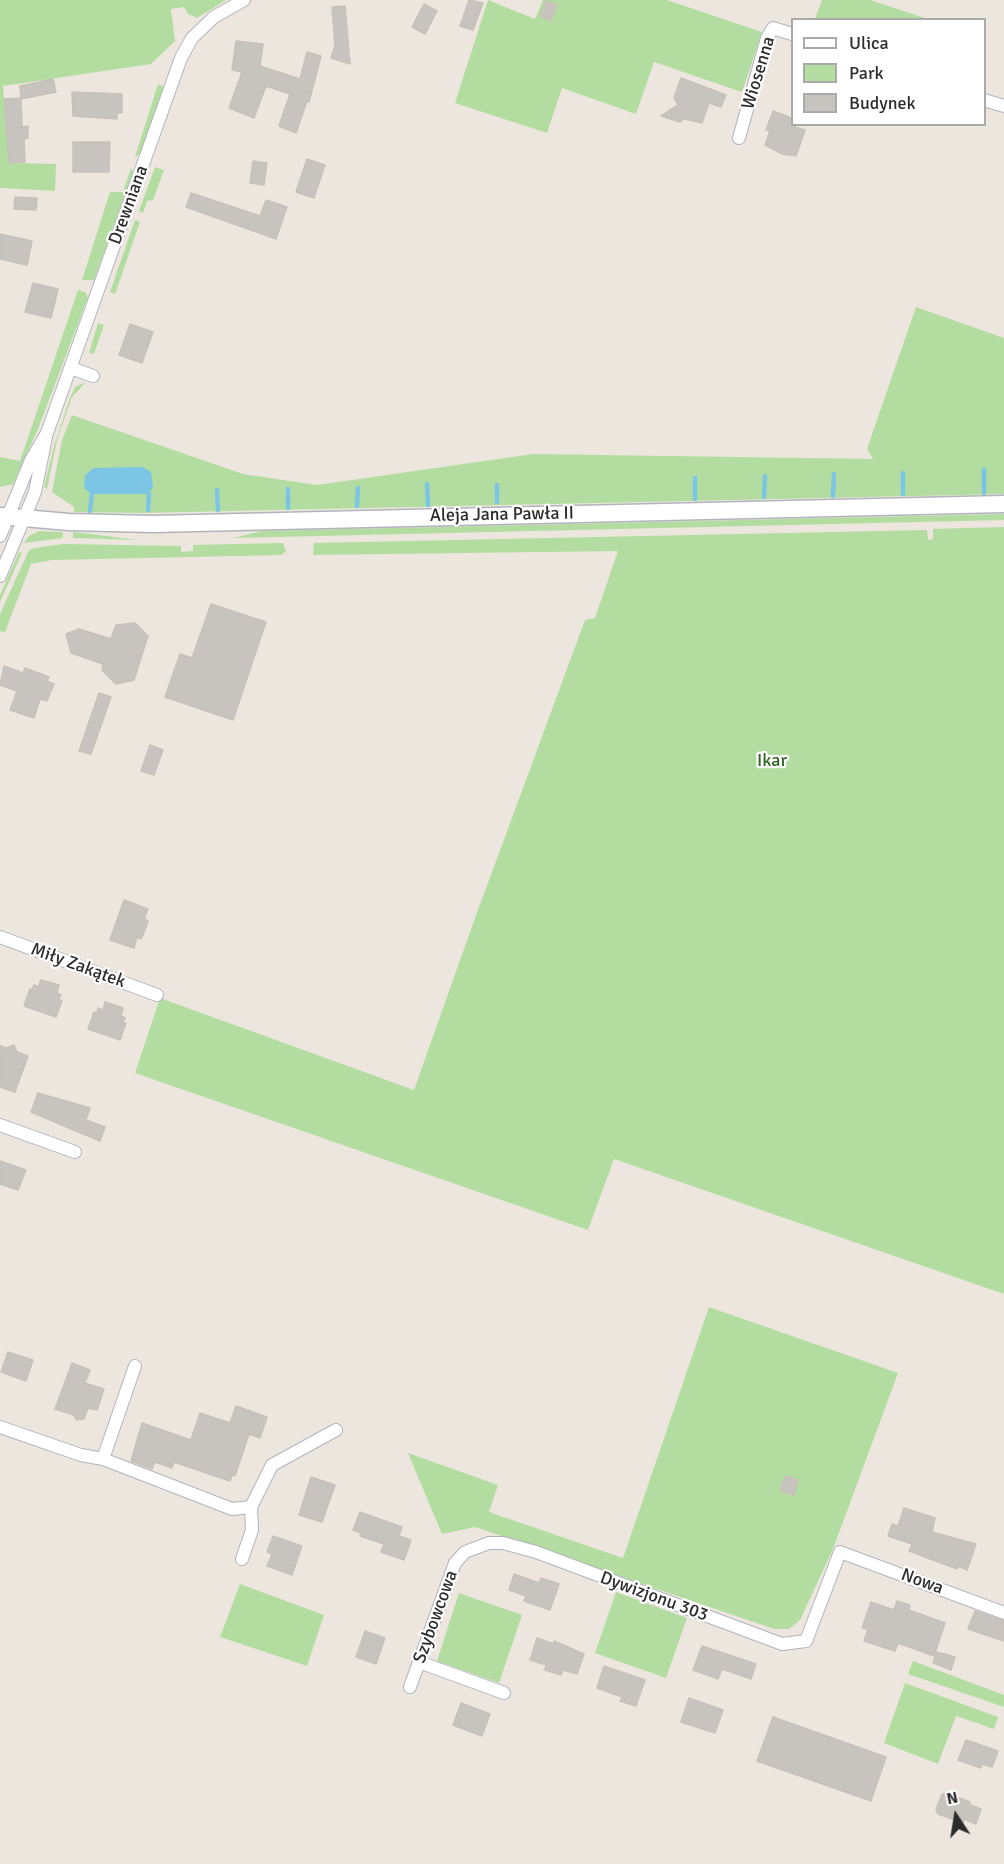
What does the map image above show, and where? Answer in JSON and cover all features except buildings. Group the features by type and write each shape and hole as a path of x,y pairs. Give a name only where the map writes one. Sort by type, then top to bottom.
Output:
{"street":[{"name":"Drewniana","path":"0,536 4,516 46,433 71,368 181,58 192,38 214,17 244,0"},
{"name":"Wiosenna","path":"739,138 767,38 773,28 791,34"},
{"path":"986,101 1004,106"},
{"path":"71,368 93,376"},
{"name":"Drewniana","path":"0,576 25,519 42,465 46,433"},
{"name":"Aleja Jana Pawła II","path":"4,516 25,519 153,524 1004,504"},
{"name":"Miły Zakątek","path":"0,937 157,995"},
{"path":"0,1125 75,1152"},
{"path":"103,1459 135,1366"},
{"path":"0,1426 81,1455 103,1459 232,1509 251,1507"},
{"path":"242,1559 252,1530 251,1507 273,1465 336,1430"},
{"name":"Szybowcowa","path":"410,1687 455,1563 465,1552 489,1543 503,1543"},
{"name":"Dywizjonu 303","path":"503,1543 536,1552 612,1583 782,1644 806,1641 840,1552"},
{"name":"Nowa","path":"840,1552 1004,1613"},
{"path":"419,1662 504,1693"}],"green space":[{"path":"0,0 226,0 197,18 188,14 184,7 171,9 175,41 151,64 3,86 9,163 56,164 55,191 0,188"},
{"path":"488,0 535,19 543,0 667,0 762,32 742,92 654,62 636,114 562,88 547,133 455,103"},
{"path":"822,0 870,0 925,18 815,18"},
{"path":"158,84 164,87 140,154 135,157"},
{"path":"155,167 164,170 153,200 147,201 143,213 139,211"},
{"path":"131,168 133,172 94,280 82,280 110,192 123,192"},
{"path":"135,220 140,222 115,294 110,292"},
{"path":"78,290 85,292 88,297 38,429 13,484 0,487 0,457 20,461"},
{"path":"916,307 1004,338 1004,494 141,513 74,512 74,507 52,492 62,440 72,415 243,474 317,485 533,454 873,459 867,449"},
{"path":"98,323 104,325 94,354 89,353"},
{"path":"86,382 72,397 57,440 47,489 44,487 54,446 70,398 75,387"},
{"path":"1004,514 1004,520 234,538 261,531"},
{"name":"Ikar","path":"1004,527 1004,1294 614,1159 588,1230 135,1073 160,998 414,1090 585,620 595,618 618,551 313,555 314,543 927,530 928,540 933,539 933,529"},
{"path":"39,531 63,532 63,538 24,543 29,536"},
{"path":"73,532 83,533 136,540 73,538"},
{"path":"283,543 286,551 282,555 52,560 31,564 5,632 0,631 0,614 29,550 34,548 63,544 181,546 181,552 193,551 193,545"},
{"path":"19,552 22,553 0,602 0,595"},
{"path":"709,1307 898,1373 833,1549 800,1620 789,1629 774,1629 475,1527 442,1534 408,1453 498,1485 489,1512 623,1558"},
{"path":"240,1584 324,1615 307,1666 220,1637"},
{"path":"616,1592 687,1618 666,1678 595,1653"},
{"path":"459,1593 522,1615 499,1683 437,1661"},
{"path":"913,1661 1004,1695 1004,1707 908,1674"},
{"path":"905,1683 998,1717 994,1729 956,1716 938,1764 884,1743"}],"water":[{"path":"142,467 151,472 153,487 149,494 91,494 84,488 85,475 94,468"}],"waterway":[{"path":"984,470 984,493"},
{"path":"903,473 903,494"},
{"path":"833,496 834,474"},
{"path":"764,497 765,476"},
{"path":"695,478 695,499"},
{"path":"427,484 428,505"},
{"path":"497,485 497,502"},
{"path":"357,506 358,488"},
{"path":"288,489 288,508"},
{"path":"217,490 218,510"},
{"path":"90,511 92,494"},
{"path":"148,510 149,494"}]}
